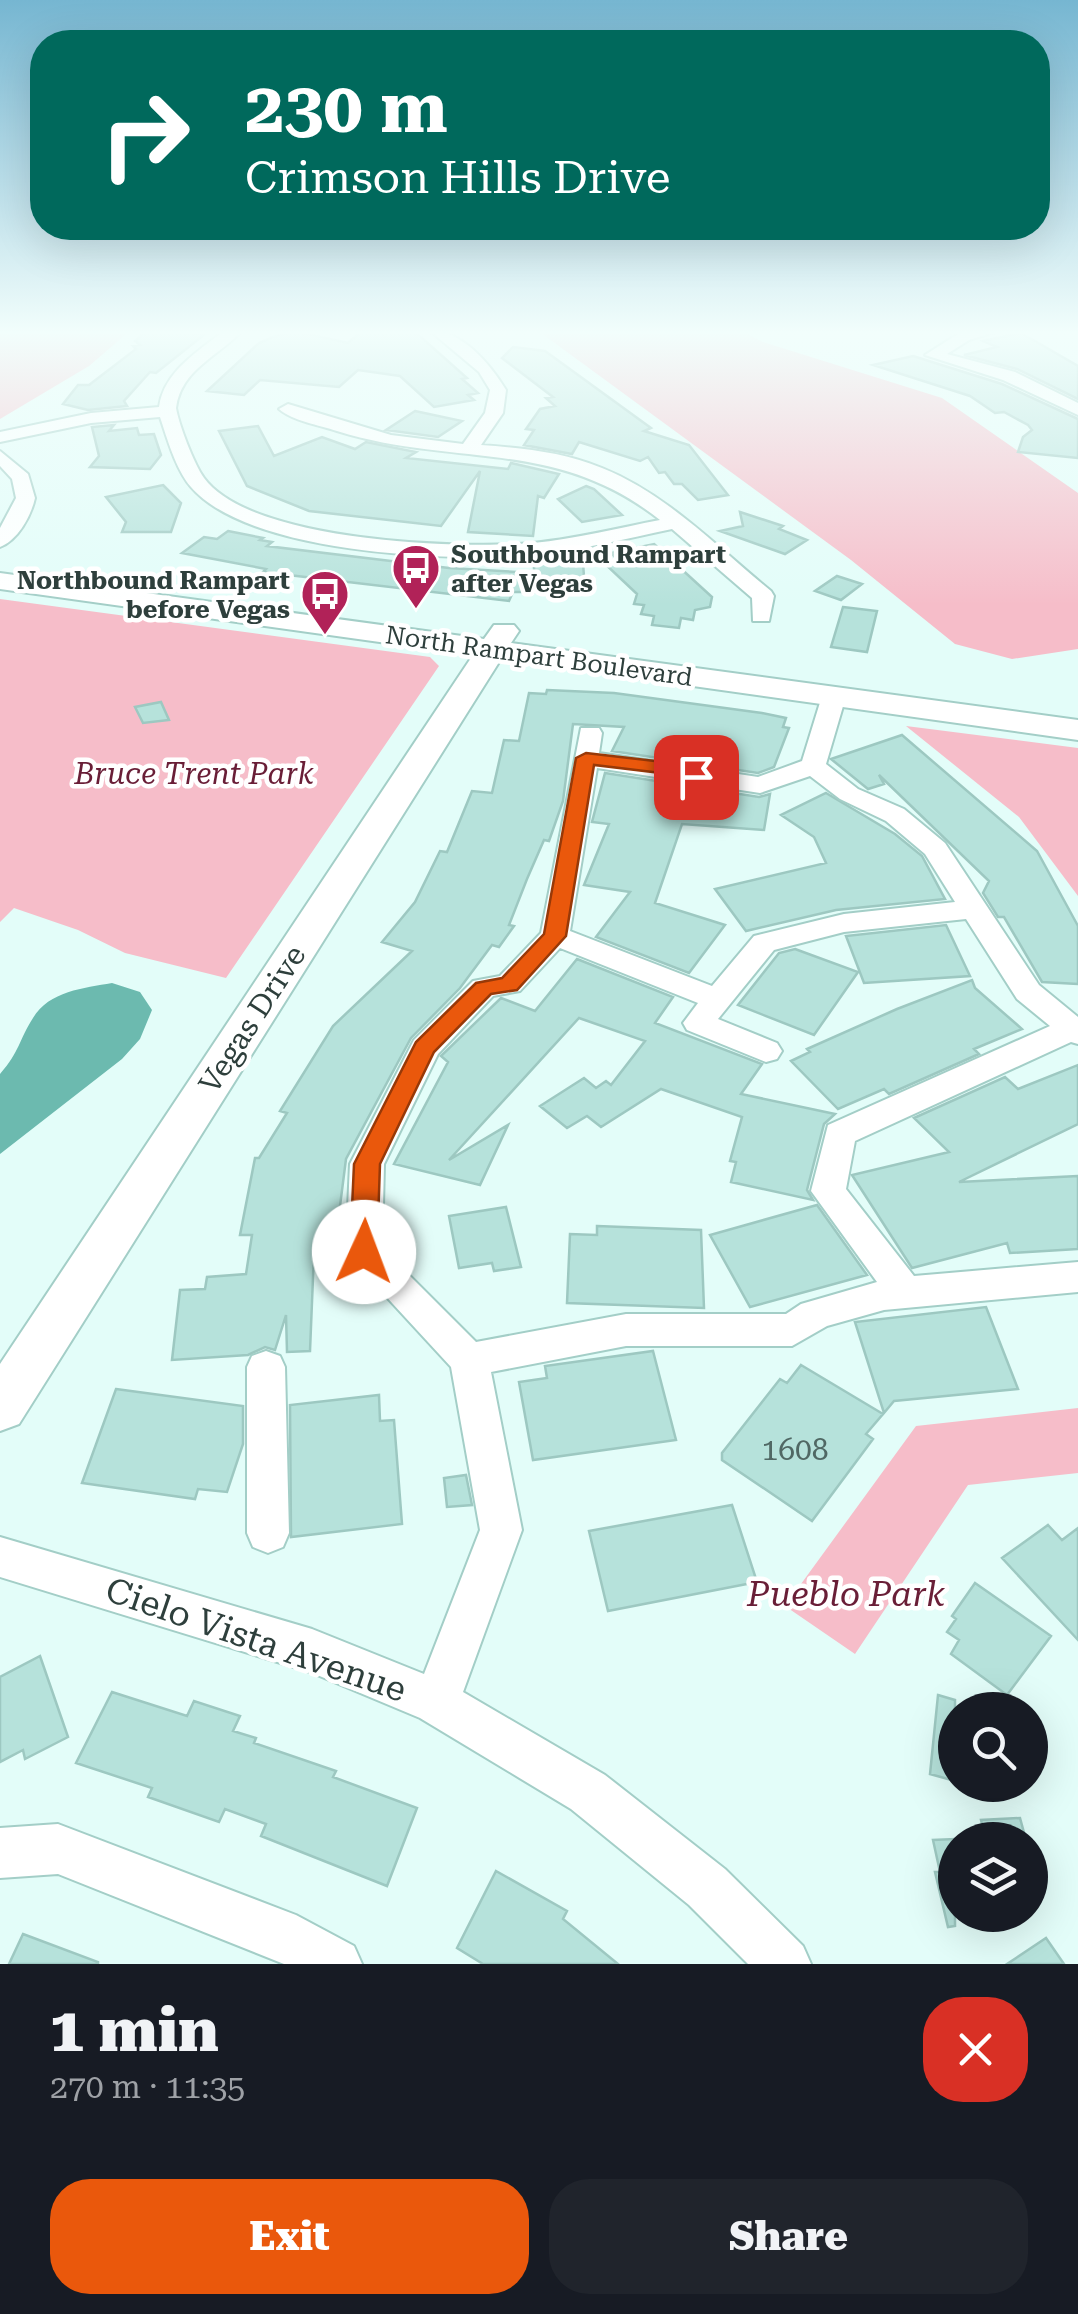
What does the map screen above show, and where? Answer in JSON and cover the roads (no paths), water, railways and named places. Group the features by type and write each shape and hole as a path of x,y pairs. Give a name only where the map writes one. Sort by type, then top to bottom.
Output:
{"main road":[{"name":"North Rampart Boulevard","path":"0,560 499,640 1077,722"},
{"name":"North Rampart Boulevard","path":"0,582 499,640 832,703 1077,722"},
{"name":"Vegas Drive","path":"0,1408 296,930 499,640"}],"street":[{"path":"0,437 73,422"},
{"path":"172,422 196,482 220,503 257,520 307,534 421,549 496,552 569,544 673,523"},
{"path":"324,422 354,432 535,456 584,468 622,486 762,596 760,616"},
{"path":"468,450 487,422"},
{"path":"0,456 20,473 27,499 21,516 0,541"},
{"path":"813,766 832,703"},
{"path":"436,1702 500,1530 469,1360 364,1252 367,1164 424,1048 484,988 509,984 555,936 588,746 696,777 760,785 813,766"},
{"path":"813,766 849,794 895,815 935,848 1028,992 1075,1031 840,1134 828,1191 906,1293"},
{"path":"766,1051 698,1023 764,943 844,924 974,909"},
{"path":"555,936 718,999"},
{"path":"469,1360 626,1330 792,1330 802,1320 842,1302 1078,1276"},
{"path":"266,1367 268,1533"},
{"name":"Cielo Vista Avenue","path":"0,1557 312,1651 436,1702 588,1792 707,1887 785,1964"},
{"path":"0,1853 58,1850 278,1933 336,1964"}],"place":[{"name":"Southbound Rampart after Vegas","path":"416,610"},
{"name":"Northbound Rampart before Vegas","path":"325,636"}],"park label":[{"name":"Bruce Trent Park","path":"194,773"},
{"name":"Pueblo Park","path":"846,1594"}]}
